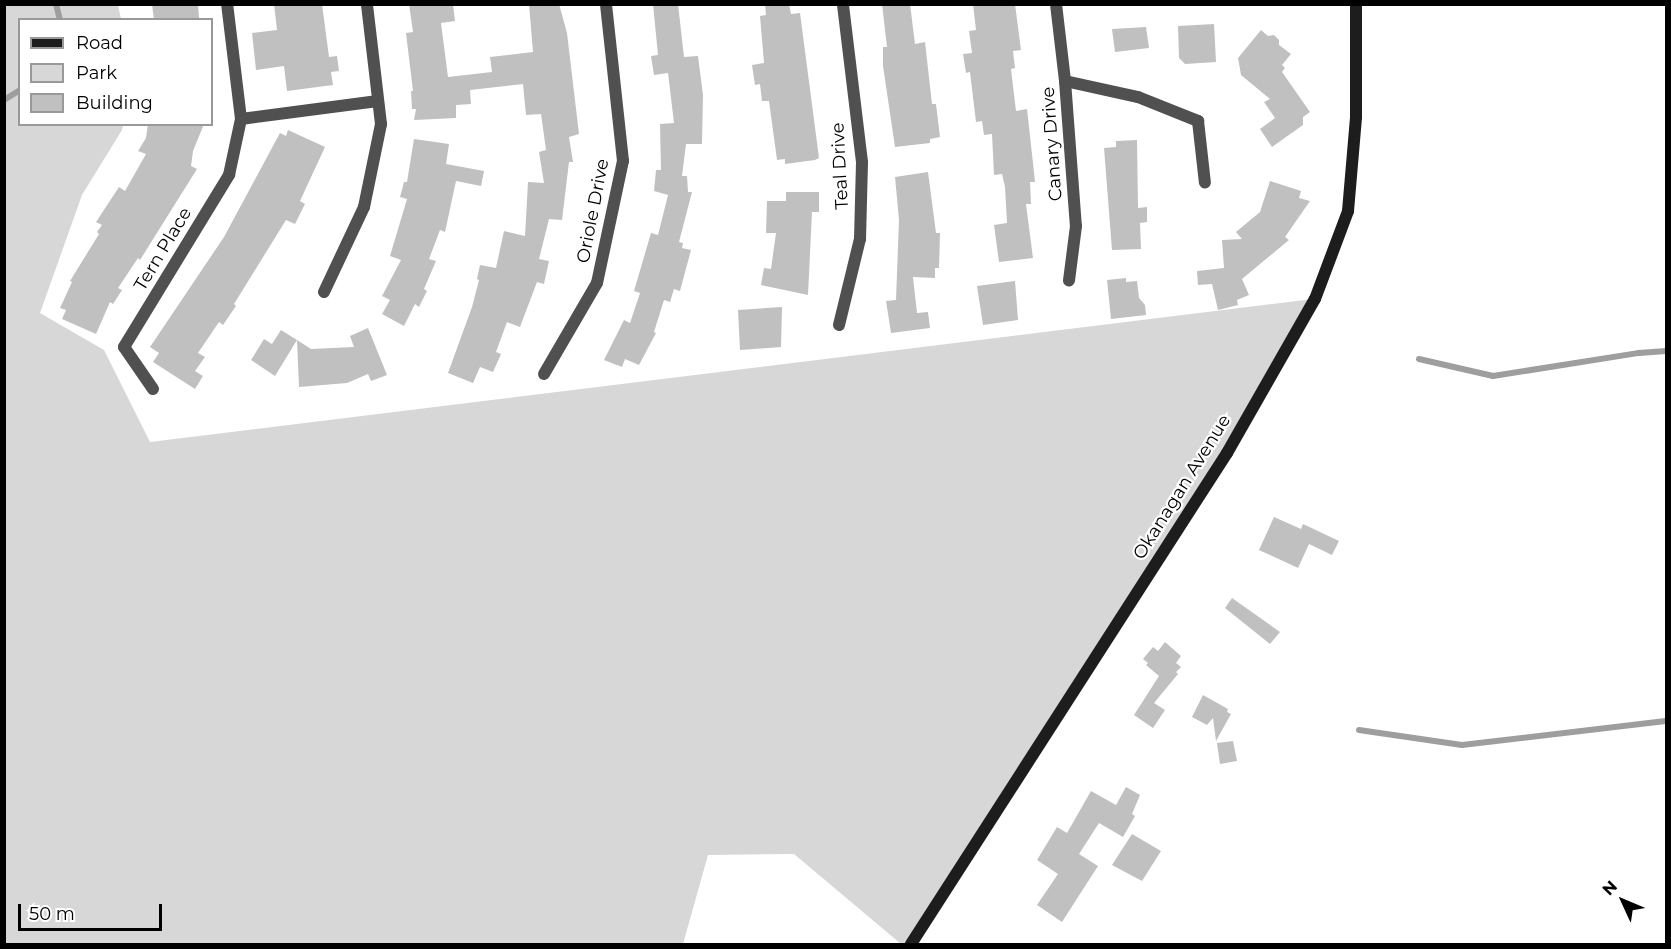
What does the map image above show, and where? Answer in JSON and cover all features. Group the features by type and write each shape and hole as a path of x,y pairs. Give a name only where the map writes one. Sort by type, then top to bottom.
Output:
{"street":[{"name":"Tern Place","path":"153,388 124,347 229,175 241,119 227,4"},
{"path":"324,292 364,207 381,124 367,4"},
{"name":"Oriole Drive","path":"544,374 597,283 623,161 606,4"},
{"name":"Teal Drive","path":"839,325 860,239 862,162 843,4"},
{"name":"Canary Drive","path":"1056,4 1065,81 1076,226 1070,281"},
{"name":"Okanagan Avenue","path":"911,945 1227,453 1315,299 1348,211 1356,117 1356,4"},
{"path":"1065,81 1137,97 1198,121 1205,183"},
{"path":"241,119 378,101"}],"green space":[{"path":"5,5 118,5 121,18 18,18 18,126 123,126 82,195 40,313 104,350 150,442 1313,299 1226,451 909,944 901,944 794,854 708,855 683,944 5,944"}],"building":[{"path":"152,4 198,4 199,18 154,18"},
{"path":"274,4 322,4 329,57 337,56 339,71 331,72 333,85 287,91 284,66 256,70 252,33 277,30"},
{"path":"409,4 453,4 455,21 441,23 448,77 492,72 490,57 533,52 529,4 559,4 567,33 579,134 569,137 573,162 569,162 562,220 549,219 539,259 549,261 544,284 537,282 520,327 507,322 496,352 501,354 493,372 480,367 473,383 448,373 472,307 479,280 477,279 480,265 496,268 504,231 525,236 528,182 544,183 539,152 546,150 541,114 526,115 523,84 470,90 471,104 456,105 456,118 414,120 416,109 412,109 411,91 413,91 406,33 413,32"},
{"path":"653,4 678,4 684,57 698,56 703,95 702,144 686,144 682,176 687,176 688,192 692,192 679,242 683,243 682,248 691,250 680,291 674,289 670,302 664,300 654,332 656,333 639,365 625,359 622,367 604,360 624,320 630,323 640,293 634,291 651,233 658,235 668,195 654,191 656,170 661,170 660,124 674,123 668,73 654,75 651,56 658,55"},
{"path":"765,4 789,4 791,14 800,13 819,158 815,160 785,164 785,159 777,160 769,101 762,101 760,84 755,85 752,65 764,63 760,16 766,15"},
{"path":"882,4 910,4 915,44 925,42 932,104 936,104 940,137 930,139 930,143 895,147 883,66 883,47 887,47"},
{"path":"973,4 1015,4 1021,50 1013,51 1015,68 1011,69 1016,111 1027,109 1035,182 1030,182 1031,204 1026,204 1033,258 999,262 994,225 1007,223 1005,187 1002,174 994,175 992,134 984,135 982,121 976,122 970,72 966,73 963,54 972,53 969,31 976,30"},
{"path":"1214,24 1216,62 1185,64 1179,58 1178,26"},
{"path":"1146,27 1149,48 1115,52 1112,29"},
{"path":"1261,30 1268,36 1274,35 1279,40 1279,45 1291,54 1282,65 1285,68 1282,72 1310,112 1303,117 1303,125 1272,147 1260,129 1275,118 1264,102 1270,99 1241,75 1238,58"},
{"path":"148,126 203,126 193,151 191,166 197,169 140,260 138,258 118,288 122,290 113,304 110,302 96,334 62,319 66,310 60,308 72,282 70,281 99,234 97,232 102,225 96,222 119,187 125,191 146,154 138,151 146,138"},
{"path":"288,130 325,147 300,201 305,204 295,224 286,220 234,304 236,306 223,325 219,322 198,353 205,357 195,371 203,376 195,389 153,362 159,353 150,347 224,237 280,133 286,136"},
{"path":"414,139 449,144 446,164 484,171 481,186 456,181 445,232 440,230 429,259 436,261 424,289 427,291 419,307 415,304 404,326 382,314 390,300 382,296 401,260 390,256 407,199 400,197 404,182 407,182"},
{"path":"1137,140 1138,208 1147,207 1147,222 1140,223 1141,249 1112,250 1104,148 1116,147 1116,141"},
{"path":"928,172 936,233 940,233 939,268 935,268 935,278 913,277 917,313 928,312 930,328 891,333 886,301 896,300 899,220 895,177"},
{"path":"1270,181 1301,191 1299,198 1310,201 1285,237 1289,240 1242,279 1249,295 1237,300 1238,305 1218,310 1212,284 1198,285 1197,271 1224,268 1222,240 1242,239 1236,232 1260,212"},
{"path":"786,192 819,192 819,212 812,212 808,295 761,285 764,268 771,269 776,233 766,233 767,201 786,201"},
{"path":"1126,278 1126,282 1137,281 1139,298 1145,305 1146,315 1111,319 1107,280"},
{"path":"1015,281 1018,320 983,325 977,286"},
{"path":"782,307 781,347 740,350 738,310"},
{"path":"368,328 387,375 371,381 368,374 347,383 299,387 297,340 311,349 354,347 350,336"},
{"path":"281,330 297,340 275,376 251,360 264,339 272,344"},
{"path":"1274,517 1301,529 1303,524 1339,541 1332,555 1309,544 1298,568 1259,550"},
{"path":"1232,598 1280,632 1270,644 1225,608"},
{"path":"1165,642 1181,656 1176,663 1181,667 1176,672 1178,674 1154,703 1165,710 1153,728 1134,715 1159,676 1146,665 1148,663 1143,659 1153,647 1158,651"},
{"path":"1203,695 1228,709 1227,712 1231,714 1216,741 1213,718 1207,725 1192,717"},
{"path":"1233,741 1237,761 1220,764 1217,743"},
{"path":"1126,787 1140,795 1132,814 1135,816 1123,837 1099,823 1079,854 1098,866 1062,922 1037,905 1058,874 1037,860 1057,827 1067,833 1091,791 1116,805"},
{"path":"1132,834 1161,851 1142,881 1112,865"}],"waterway":[{"path":"56,4 60,18"},
{"path":"4,100 18,91"},
{"path":"1419,359 1493,376 1639,353 1666,351"},
{"path":"1359,730 1462,745 1666,721"}]}
